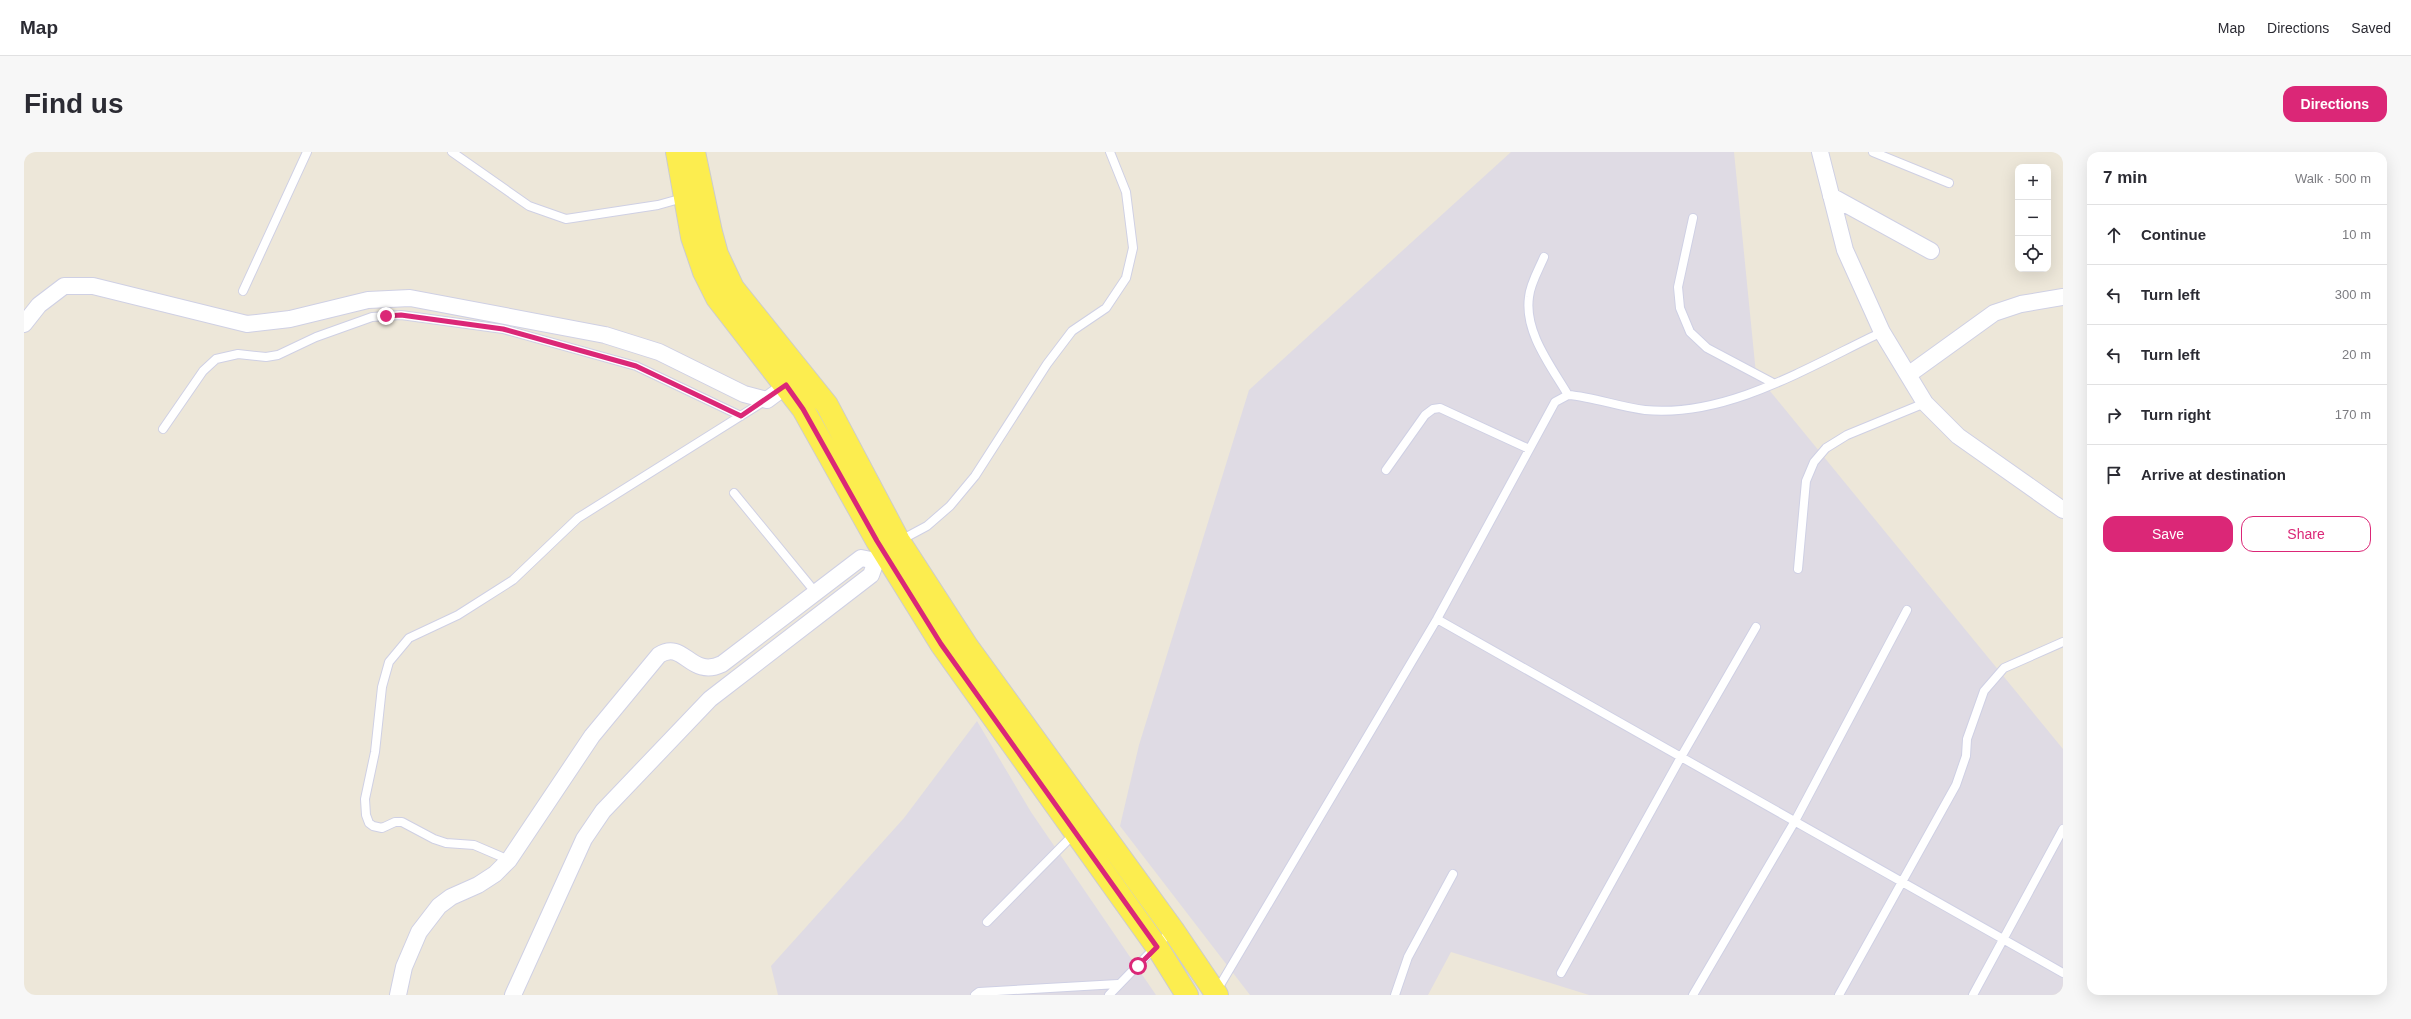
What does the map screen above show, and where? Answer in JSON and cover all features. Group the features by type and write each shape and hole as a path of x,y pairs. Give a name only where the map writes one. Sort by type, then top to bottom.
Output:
{"main road":[{"path":"677,152 717,254 733,288 794,380 827,405 887,552 967,646 1082,824 1187,995"},
{"path":"693,195 694,152"},
{"path":"1082,824 1173,930 1216,994"}],"street":[{"path":"1820,152 1846,250 1882,332 1924,403 1958,436 2063,510"},
{"path":"1831,196 1932,251"},
{"path":"24,324 39,305 64,286 94,286 247,324 290,319 368,300 410,298 605,335 659,352 744,394 767,400 794,380"},
{"path":"1908,375 1994,313 2021,304 2063,297"},
{"path":"398,995 404,967 419,932 439,906 452,897 495,874 509,860 592,736 659,655 666,650 673,651 686,657 698,667 713,668 722,664 861,558 887,552"},
{"path":"513,995 584,839 603,811 710,699 871,575 887,552"}],"lane":[{"path":"243,291 307,152"},
{"path":"452,152 529,206 566,219 658,205 693,195"},
{"path":"887,552 927,526 950,506 975,476 1047,364 1072,331 1106,308 1126,278 1133,248 1128,206 1126,192 1110,152"},
{"path":"1873,152 1949,183"},
{"path":"1693,218 1678,287 1680,308 1690,332 1707,348 1773,383"},
{"path":"1544,257 1529,296 1528,309 1531,328 1568,395"},
{"path":"163,429 203,370 216,359 238,354 266,357 278,355 316,337 372,317 401,315 503,329 636,366 741,416"},
{"path":"1216,994 1437,619 1555,402 1568,395 1645,410 1695,409 1743,397 1882,332"},
{"path":"509,860 474,845 446,843 434,839 402,822 377,828 369,823 366,814 365,799 374,752 382,688 389,662 409,638 458,615 513,580 578,518 767,400"},
{"path":"1798,568 1806,480 1814,462 1826,448 1847,435 1924,403"},
{"path":"1386,470 1425,415 1433,409 1440,408 1529,450"},
{"path":"734,493 816,593"},
{"path":"1693,995 1795,821 1907,610"},
{"path":"1437,619 1902,883 2063,972"},
{"path":"1561,973 1681,757 1756,626"},
{"path":"1839,995 1956,785 1966,756 1967,738 1984,691 2004,668 2063,642"},
{"path":"987,922 1082,824"},
{"path":"1973,995 2063,829"},
{"path":"1395,995 1408,957 1453,874"},
{"path":"1109,995 1118,984 1173,930"},
{"path":"975,995 979,992 1118,984"}],"shaded area":[{"path":"1511,152 1734,152 1756,374 2063,749 2063,995 1589,995 1451,952 1428,995 1250,995 1120,826 1139,745 1249,390"},
{"path":"977,721 1031,812 1156,995 778,995 771,966 904,818"}],"route":[{"path":"386,316 401,315 503,329 636,366 741,416 767,400 786,385 803,409 877,541 941,644 1157,947 1138,966"}]}
